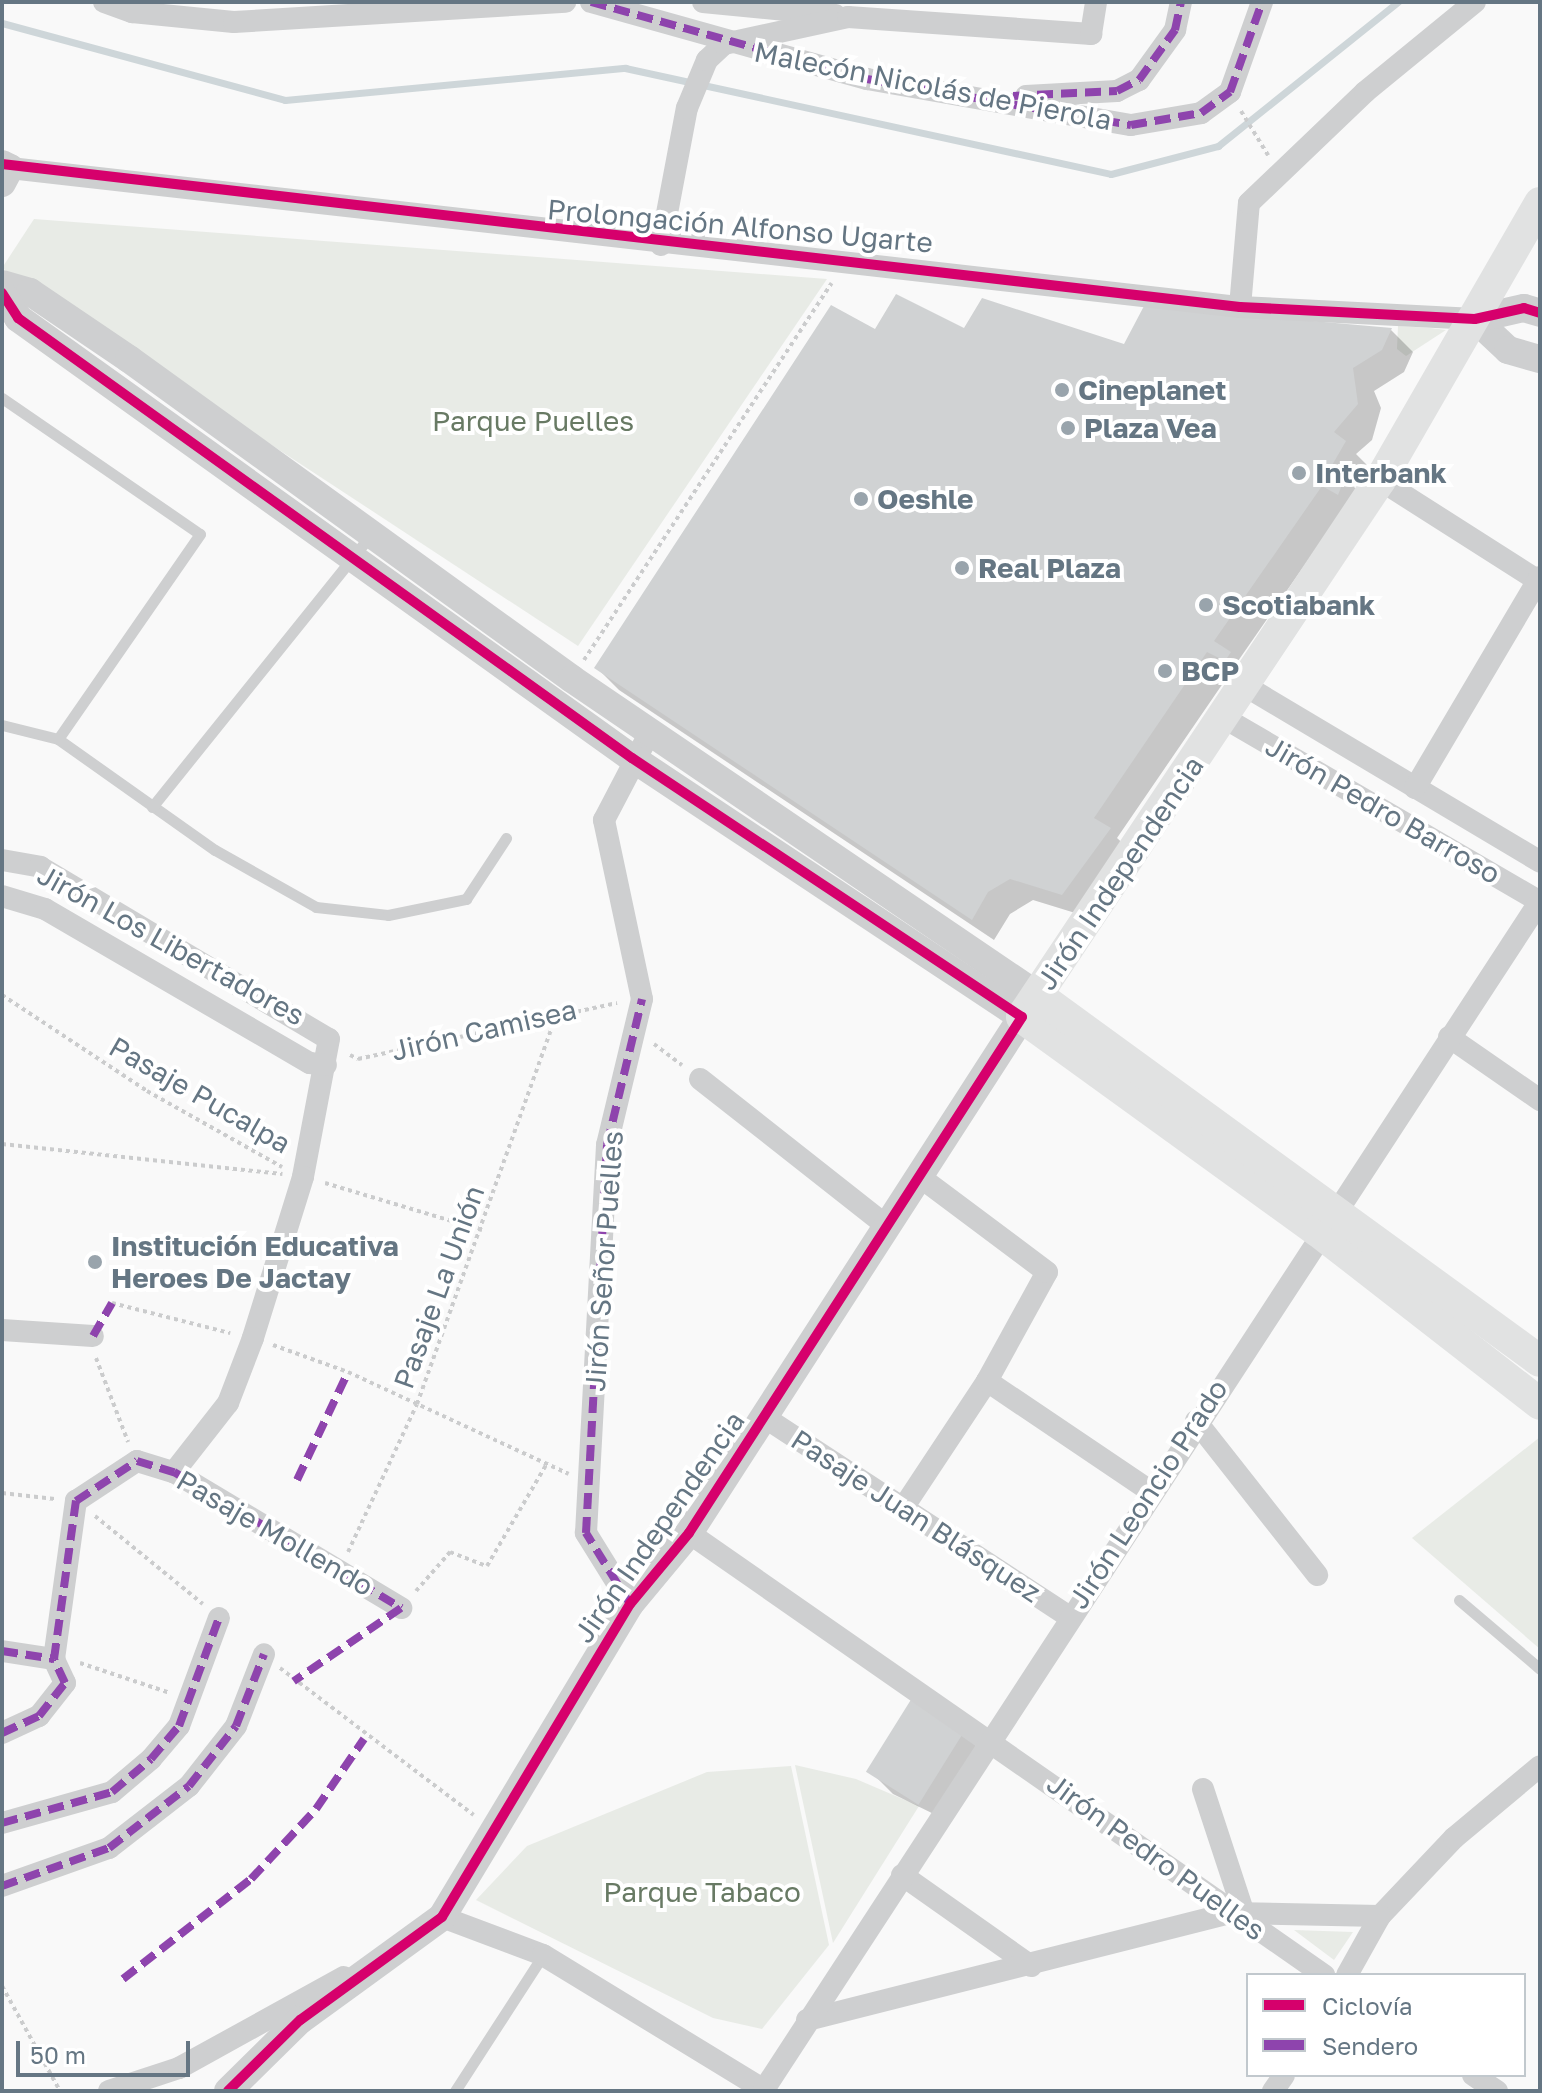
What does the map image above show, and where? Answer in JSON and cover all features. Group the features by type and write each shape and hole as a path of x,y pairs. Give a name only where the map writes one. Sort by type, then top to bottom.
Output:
{"main road":[{"name":"Jirón Independencia","path":"1030,1006 1226,719 1380,480 1540,203"},
{"path":"1030,1006 1326,1220 1540,1361"},
{"path":"1326,1220 1540,1404"}],"street":[{"path":"104,2 132,7 315,11 565,2"},
{"name":"Malecón Nicolás de Pierola","path":"591,2 716,52 1131,125 1201,113 1230,92"},
{"path":"703,2 763,2 848,17"},
{"path":"661,245 687,108 716,52 848,17 926,13 1091,34 1096,2"},
{"path":"989,98 1117,91 1139,80 1175,30 1181,2"},
{"path":"1230,92 1262,2"},
{"path":"1240,307 1243,219 1278,170 1475,2"},
{"name":"Prolongación Alfonso Ugarte","path":"5,172 661,245 849,257 1240,307 1475,319"},
{"path":"2,284 42,300 1030,1006"},
{"path":"2,293 18,318 632,758 1030,1006"},
{"path":"1475,319 1524,308 1540,313"},
{"path":"1475,319 1508,350 1540,359"},
{"path":"1380,480 1539,580 1415,788"},
{"path":"1247,687 1540,862"},
{"name":"Jirón Pedro Barroso","path":"1226,719 1540,901"},
{"name":"Jirón Señor Puelles","path":"630,1604 586,1533 607,1145 642,999 604,827 632,758 650,732"},
{"name":"Jirón Los Libertadores","path":"2,860 67,883 256,990 325,1033 328,1055 310,1063 45,909 2,896"},
{"name":"Jirón Leoncio Prado","path":"764,2090 1067,1615 1540,901"},
{"name":"Jirón Independencia","path":"228,2091 300,2020 442,1917 630,1604 689,1533 1030,1006"},
{"path":"1449,1037 1540,1100"},
{"path":"174,1472 228,1403 253,1338 303,1177 328,1055"},
{"path":"700,1079 888,1227"},
{"path":"905,1505 987,1381 1047,1272 920,1177"},
{"path":"2,1330 93,1336"},
{"path":"987,1381 1150,1491"},
{"name":"Pasaje Juan Blásquez","path":"764,1417 905,1505 1067,1615"},
{"path":"1196,1421 1317,1575"},
{"path":"2,1733 39,1716 65,1683 54,1659 76,1501 137,1461"},
{"name":"Pasaje Mollendo","path":"137,1461 174,1472 401,1608"},
{"name":"Jirón Pedro Puelles","path":"689,1533 989,1737 1321,1973"},
{"path":"2,1823 112,1792 151,1759 190,1703 219,1618"},
{"path":"2,1651 54,1659"},
{"path":"2,1886 109,1848 189,1786 236,1726 264,1654"},
{"path":"1348,1973 1380,1916 1454,1838 1540,1766"},
{"path":"1203,1789 1237,1912"},
{"path":"902,1875 1031,1966"},
{"path":"807,2020 1237,1912 1380,1916"},
{"path":"442,1917 543,1955 764,2090"},
{"path":"109,2091 179,2068 262,2017 383,1958"},
{"path":"1476,2077 1497,2091"}],"lane":[{"path":"2,398 200,534 58,739"},
{"path":"152,807 371,535"},
{"path":"5,723 58,739 152,807 275,887 350,914 426,912 466,899 506,838"},
{"path":"1459,1600 1540,1669"},
{"path":"455,2091 543,1955"}],"path":[{"path":"1230,92 1278,170"},
{"path":"572,679 849,257"},
{"path":"636,1030 700,1079"},
{"path":"2,1144 303,1177"},
{"path":"112,1303 253,1338 417,1404 589,1482"},
{"path":"93,1336 99,1379 137,1461"},
{"path":"401,1608 450,1552 487,1566 546,1465"},
{"path":"54,1659 111,1667 190,1703"},
{"path":"2,1986 60,2091"}],"green space":[{"name":"Parque Puelles","path":"34,219 827,279 578,646 2,268"},
{"path":"1398,326 1446,330 1406,356 1397,349"},
{"path":"1540,1437 1540,1649 1412,1538"},
{"path":"795,1765 856,1779 919,1806 833,1943"},
{"name":"Parque Tabaco","path":"791,1766 829,1945 762,2029 713,2018 476,1900 527,1846 707,1772"},
{"path":"1294,1930 1353,1932 1334,1960"}],"building":[{"name":"Real Plaza","path":"896,294 964,328 982,298 1124,344 1144,306 1392,328 1382,350 1353,368 1358,404 1334,432 1346,441 1331,467 1346,475 1338,495 1322,486 1214,641 1231,652 1225,661 1207,652 1094,818 1111,828 1062,895 1010,879 988,892 972,920 594,668 831,305 875,329"},
{"path":"912,1698 965,1731 918,1805 866,1772"}],"waterway":[{"path":"2,23 285,100 625,68 1111,174 1218,146 1398,2"}],"marked path":[{"path":"591,2 867,79 1131,125 1201,113 1230,92 1262,2"},
{"path":"1013,96 1117,91 1139,80 1175,30 1181,2"},
{"path":"630,1604 586,1533 607,1145 642,999"},
{"path":"93,1336 112,1303"},
{"path":"297,1480 348,1372"},
{"path":"54,1659 76,1501 137,1461 174,1472 401,1608 294,1681"},
{"path":"2,1823 112,1792 151,1759 179,1726 219,1618"},
{"path":"2,1651 54,1659"},
{"path":"2,1886 109,1848 189,1786 236,1726 264,1654"},
{"path":"2,1733 39,1716 65,1683 54,1659"},
{"path":"123,1979 251,1879 316,1809 364,1739"}],"cycle path":[{"path":"2,164 1240,307 1475,319 1524,308 1540,313"},
{"path":"2,293 18,318 632,758 1022,1017 689,1533 630,1604 442,1917 300,2020 228,2091"}],"place":[{"name":"Cineplanet","path":"1062,390"},
{"name":"Plaza Vea","path":"1068,428"},
{"name":"Interbank","path":"1299,473"},
{"name":"Oeshle","path":"861,499"},
{"name":"Real Plaza","path":"962,568"},
{"name":"Scotiabank","path":"1206,605"},
{"name":"BCP","path":"1165,671"},
{"name":"Institución Educativa Heroes De Jactay","path":"95,1262"}]}
